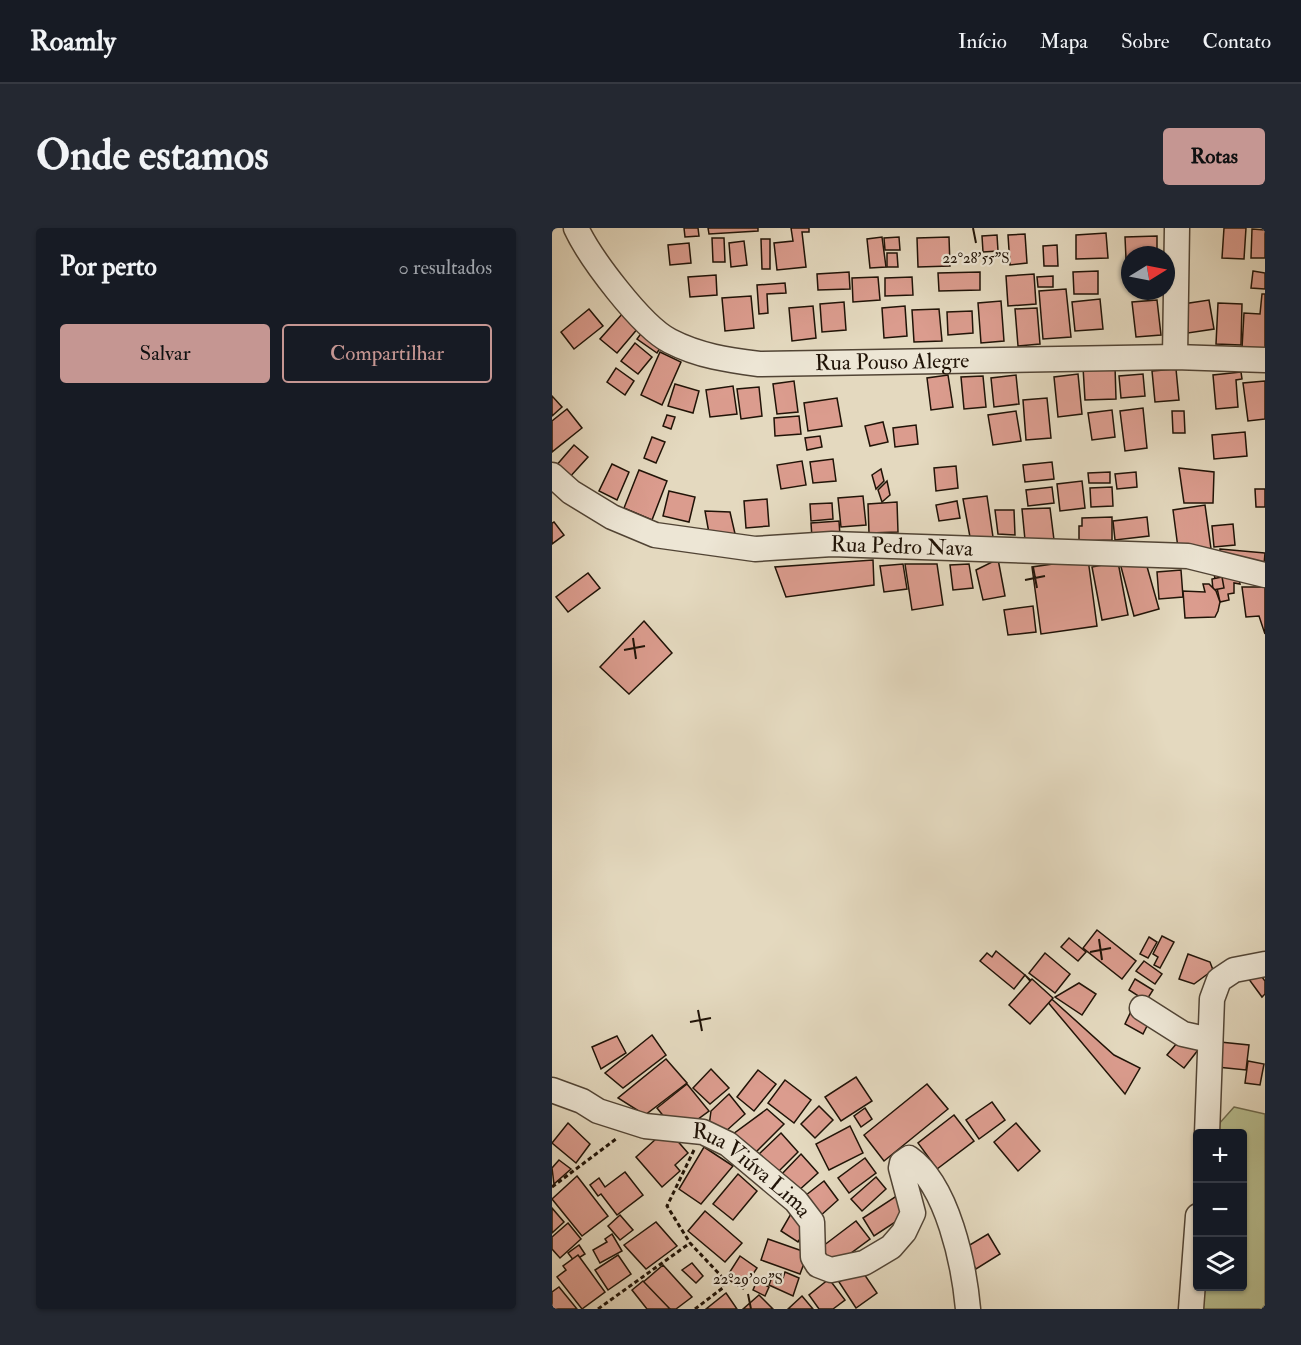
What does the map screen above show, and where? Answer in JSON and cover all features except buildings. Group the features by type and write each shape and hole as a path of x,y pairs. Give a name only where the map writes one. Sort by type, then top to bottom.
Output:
{"street":[{"name":"Rua Pouso Alegre","path":"576,228 605,275 635,309 668,340 711,357 759,364 1175,357 1265,360"},
{"path":"1175,357 1177,228"},
{"name":"Rua Pedro Nava","path":"552,475 571,492 612,517 655,535 754,549 832,544 1188,556 1265,575"},
{"path":"1207,1129 1212,999 1219,980 1234,970 1265,964"},
{"path":"1142,1008 1183,1034 1210,1040"},
{"name":"Rua Viúva Lima","path":"552,1090 574,1097 598,1112 645,1126 702,1132 728,1144 796,1202 812,1222 813,1257 818,1265 831,1270 853,1267 876,1257 891,1247 904,1232 913,1213 901,1168 902,1162 909,1158 920,1166 949,1221 965,1281 968,1309"},
{"path":"1191,1309 1196,1237"}],"path":[{"path":"552,1187 637,1123"},
{"path":"695,1309 724,1287 723,1278 690,1243 667,1206 702,1132"},
{"path":"598,1309 690,1243"}],"green space":[{"path":"1234,1107 1265,1114 1265,1305 1262,1309 1198,1309 1198,1291 1247,1291 1247,1129 1216,1129"}]}
